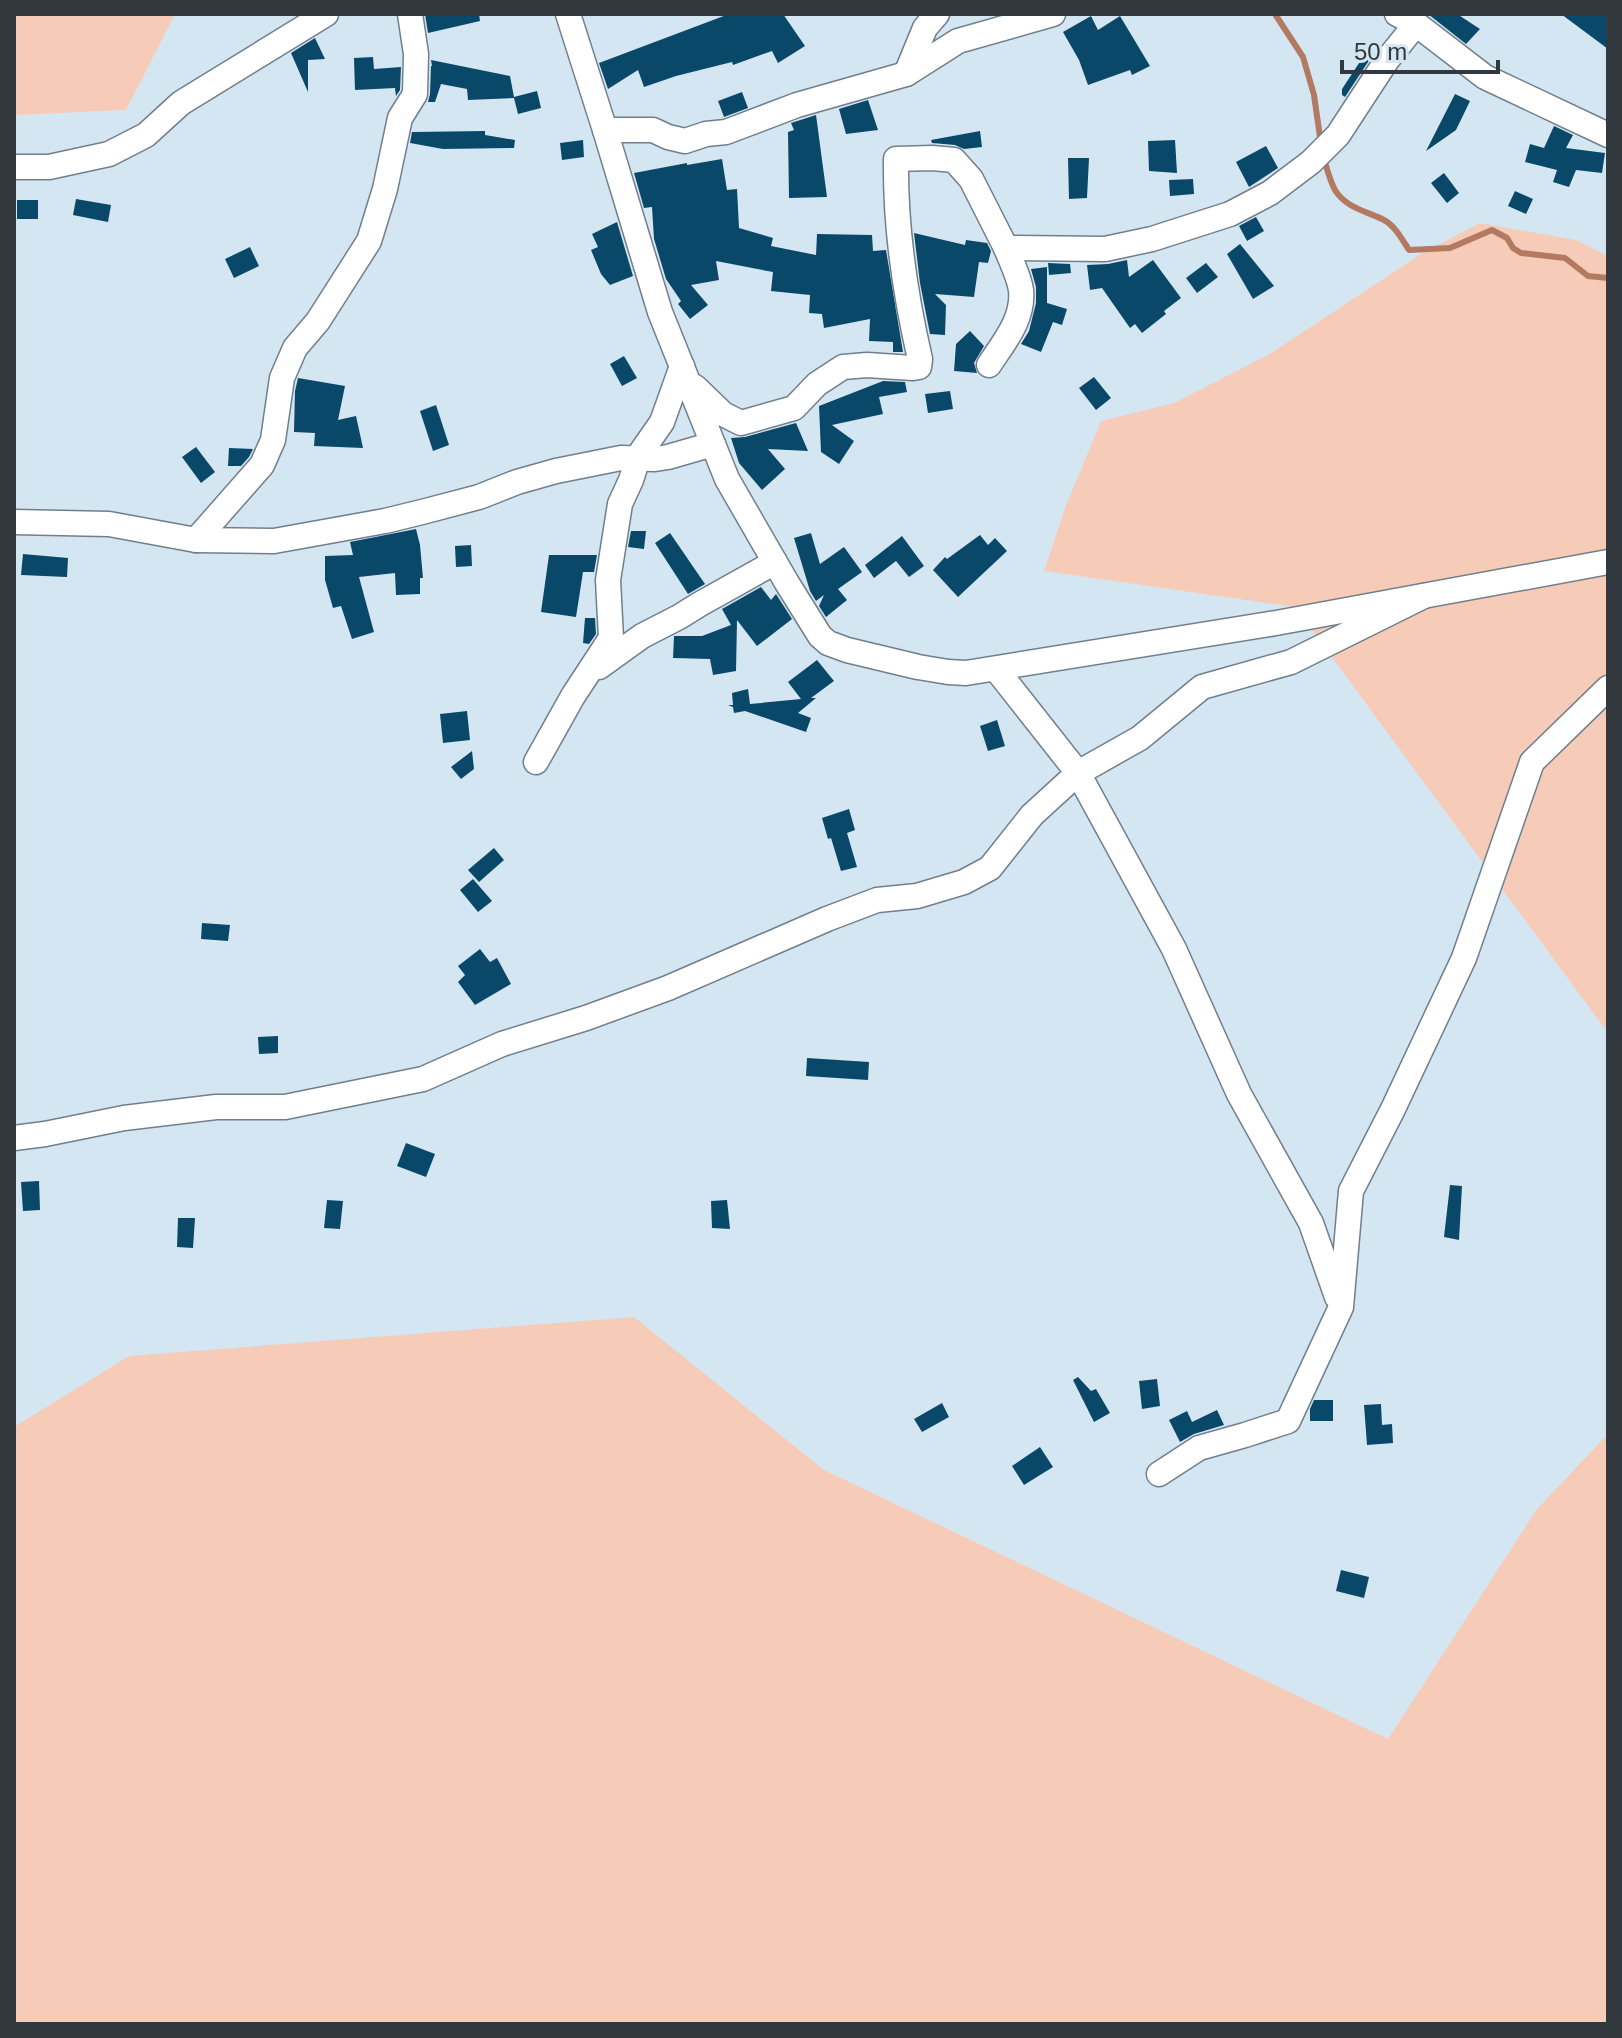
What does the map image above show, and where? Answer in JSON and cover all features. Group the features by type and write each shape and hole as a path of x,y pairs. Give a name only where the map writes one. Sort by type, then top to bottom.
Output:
{"street":[{"path":"14,167 49,167 109,154 146,135 181,103 326,14"},
{"path":"196,540 262,465 273,440 282,378 295,348 318,321 369,241 385,189 400,118 415,94 416,54 410,14"},
{"path":"568,14 660,312 727,479 820,636 828,643 918,667 966,673 1276,623 1608,562"},
{"path":"906,74 925,28 937,14"},
{"path":"605,130 653,130 685,141 726,132 797,105 906,74 958,41 1053,14"},
{"path":"1006,248 1105,249 1152,239 1230,214 1270,193 1311,162 1338,135 1387,60 1406,19 1485,77 1608,135"},
{"path":"682,366 698,392 723,414 741,423 794,408 817,384 843,367 919,367 920,359 908,307 895,184 896,159 954,160 971,179 1006,248 1021,288 1020,309 1014,326 989,365"},
{"path":"536,762 573,696 611,638 608,580 620,504 637,458 662,422 682,366"},
{"path":"14,522 109,524 196,540 274,541 422,512 556,471 621,458 668,457 713,444"},
{"path":"573,696 603,663 642,636 775,562"},
{"path":"14,1138 124,1118 216,1107 285,1107 423,1079 502,1044 668,988 877,900 917,896 964,882 990,868 1032,815 1078,773 1140,738 1202,687 1291,662 1424,596"},
{"path":"996,669 1078,773 1174,949 1239,1094 1311,1223 1341,1307"},
{"path":"1159,1474 1199,1448 1288,1421 1341,1307 1351,1191 1464,958 1532,762 1608,688"}],"shaded area":[{"path":"14,14 175,14 126,110 14,115"},
{"path":"1480,223 1576,240 1608,256 1608,1033 1295,607 1044,571 1065,508 1101,421 1174,403 1268,355 1421,254"},
{"path":"634,1317 824,1470 1388,1739 1537,1509 1608,1434 1608,2024 14,2024 14,1427 129,1356"}],"building":[{"path":"425,14 479,14 480,21 428,33"},
{"path":"729,14 783,14 805,46 778,63 772,51 733,65 732,62 644,87 638,70 608,89 599,63"},
{"path":"1428,14 1457,14 1480,29 1466,44"},
{"path":"1561,14 1608,14 1608,49"},
{"path":"1091,16 1098,30 1120,16 1150,66 1132,75 1130,70 1088,85 1079,60 1063,32"},
{"path":"315,38 325,59 308,60 308,92 291,53"},
{"path":"1365,54 1370,59 1345,97 1342,89"},
{"path":"373,57 374,69 401,67 400,90 396,96 395,88 355,90 354,58"},
{"path":"431,60 510,76 514,97 537,91 541,108 518,114 514,98 468,100 467,89 441,84 435,102 428,102"},
{"path":"742,92 748,108 724,117 718,101"},
{"path":"1455,94 1470,101 1456,130 1426,151"},
{"path":"868,100 878,130 846,134 839,109"},
{"path":"816,115 827,197 789,198 788,132 794,130 791,123"},
{"path":"1554,126 1573,135 1566,148 1605,153 1602,173 1576,170 1569,187 1553,182 1557,170 1525,162 1530,144 1544,148"},
{"path":"485,131 485,135 515,140 514,148 443,149 410,143 412,132"},
{"path":"980,131 982,147 964,149 932,143 931,140"},
{"path":"583,140 584,157 562,160 560,143"},
{"path":"1175,140 1177,173 1149,171 1148,141"},
{"path":"1266,146 1278,168 1249,187 1236,162"},
{"path":"1068,158 1089,158 1087,198 1069,199"},
{"path":"722,159 727,190 737,189 739,228 773,238 771,246 816,255 817,234 872,235 873,251 886,250 903,352 893,352 893,342 869,341 870,319 824,328 822,314 809,313 810,295 771,291 773,272 716,261 719,280 691,285 708,305 690,319 678,304 681,301 666,279 654,239 652,207 644,208 634,173"},
{"path":"1444,173 1459,193 1447,203 1431,183"},
{"path":"1193,179 1194,194 1170,196 1169,180"},
{"path":"1515,191 1533,199 1526,214 1508,206"},
{"path":"76,199 111,205 108,222 73,215"},
{"path":"17,200 38,200 38,219 17,219"},
{"path":"1256,217 1264,231 1247,241 1239,226"},
{"path":"617,222 633,276 610,285 601,274 591,250 598,247 592,234"},
{"path":"914,233 965,245 966,240 987,243 991,251 988,263 979,262 974,297 935,294 946,305 945,335 930,334"},
{"path":"1240,244 1274,286 1253,299 1227,254"},
{"path":"250,247 259,266 234,278 225,259"},
{"path":"1127,260 1129,277 1153,260 1181,298 1142,333 1135,324 1130,328 1102,288 1090,290 1087,265"},
{"path":"1048,263 1070,264 1071,273 1049,275"},
{"path":"1206,263 1218,277 1197,293 1186,278"},
{"path":"1047,267 1047,303 1067,309 1062,325 1053,322 1041,352 1021,344 1029,331 1036,303 1031,269"},
{"path":"970,331 984,346 974,363 977,373 954,371 956,344"},
{"path":"624,356 637,378 622,386 610,364"},
{"path":"1094,377 1111,398 1096,410 1079,388"},
{"path":"298,378 345,386 338,420 356,416 363,448 314,446 315,433 294,432"},
{"path":"883,381 905,382 907,392 879,397 883,414 832,425 854,441 839,464 821,452 819,406"},
{"path":"950,391 953,409 928,413 925,394"},
{"path":"436,405 449,445 433,451 420,411"},
{"path":"796,423 808,451 768,449 785,469 762,490 739,463 731,438"},
{"path":"196,447 215,472 201,483 182,457"},
{"path":"229,448 253,449 241,466 228,466"},
{"path":"416,529 423,578 420,578 420,594 396,595 395,573 359,577 374,632 352,639 341,606 333,608 325,580 325,556 353,555 350,542"},
{"path":"631,531 646,531 644,549 628,547"},
{"path":"670,533 705,584 688,594 655,543"},
{"path":"811,533 820,564 844,547 862,572 838,589 847,600 826,617 819,606 824,595 816,601 810,591 794,538"},
{"path":"980,535 988,545 995,538 1007,551 958,597 933,570 945,557 947,559"},
{"path":"902,536 924,566 909,577 896,561 874,578 865,565"},
{"path":"471,545 472,566 456,567 455,546"},
{"path":"23,554 68,558 67,577 21,575"},
{"path":"549,555 597,555 594,572 583,572 576,617 541,612"},
{"path":"761,587 771,600 776,594 792,619 757,646 737,620 736,671 713,675 710,659 673,658 674,636 702,636 731,625 722,609"},
{"path":"585,618 595,618 596,634 589,644 583,643"},
{"path":"817,660 834,681 811,698 816,698 798,713 811,718 806,732 745,711 734,713 733,707 728,705 733,705 732,693 748,689 750,704 801,699 788,682"},
{"path":"467,711 470,740 443,743 440,714"},
{"path":"997,720 1005,746 988,751 980,726"},
{"path":"472,751 474,769 461,779 451,767"},
{"path":"849,809 855,830 847,833 857,867 841,871 822,818"},
{"path":"494,848 504,860 479,882 468,870"},
{"path":"473,879 492,901 478,912 460,890"},
{"path":"202,923 230,925 228,941 201,939"},
{"path":"480,949 490,962 497,958 511,984 475,1005 458,982 465,975 458,966"},
{"path":"278,1036 278,1053 259,1054 258,1037"},
{"path":"807,1058 869,1062 868,1080 806,1076"},
{"path":"406,1143 435,1154 426,1177 397,1166"},
{"path":"39,1181 40,1210 23,1211 21,1182"},
{"path":"1450,1185 1462,1186 1459,1240 1444,1237"},
{"path":"327,1200 343,1201 340,1229 324,1228"},
{"path":"727,1200 730,1229 712,1228 711,1201"},
{"path":"178,1218 195,1218 193,1248 177,1247"},
{"path":"1078,1377 1091,1391 1096,1389 1110,1413 1094,1422 1073,1380"},
{"path":"1157,1379 1160,1406 1142,1409 1139,1381"},
{"path":"1314,1400 1333,1400 1333,1421 1310,1421"},
{"path":"942,1403 949,1417 922,1432 914,1419"},
{"path":"1381,1404 1382,1425 1392,1424 1393,1443 1367,1445 1364,1405"},
{"path":"1217,1410 1224,1425 1194,1434 1180,1442 1169,1420 1187,1411 1192,1422"},
{"path":"1040,1447 1053,1467 1024,1485 1012,1466"},
{"path":"1341,1570 1369,1577 1364,1598 1336,1591"}],"waterway":[{"path":"1275,14 1303,57 1314,95 1321,144"},
{"path":"1324,159 1340,196 1351,205 1388,223 1409,250 1450,248 1492,230 1507,238 1513,248 1521,253 1565,258 1588,276 1608,278"}]}
